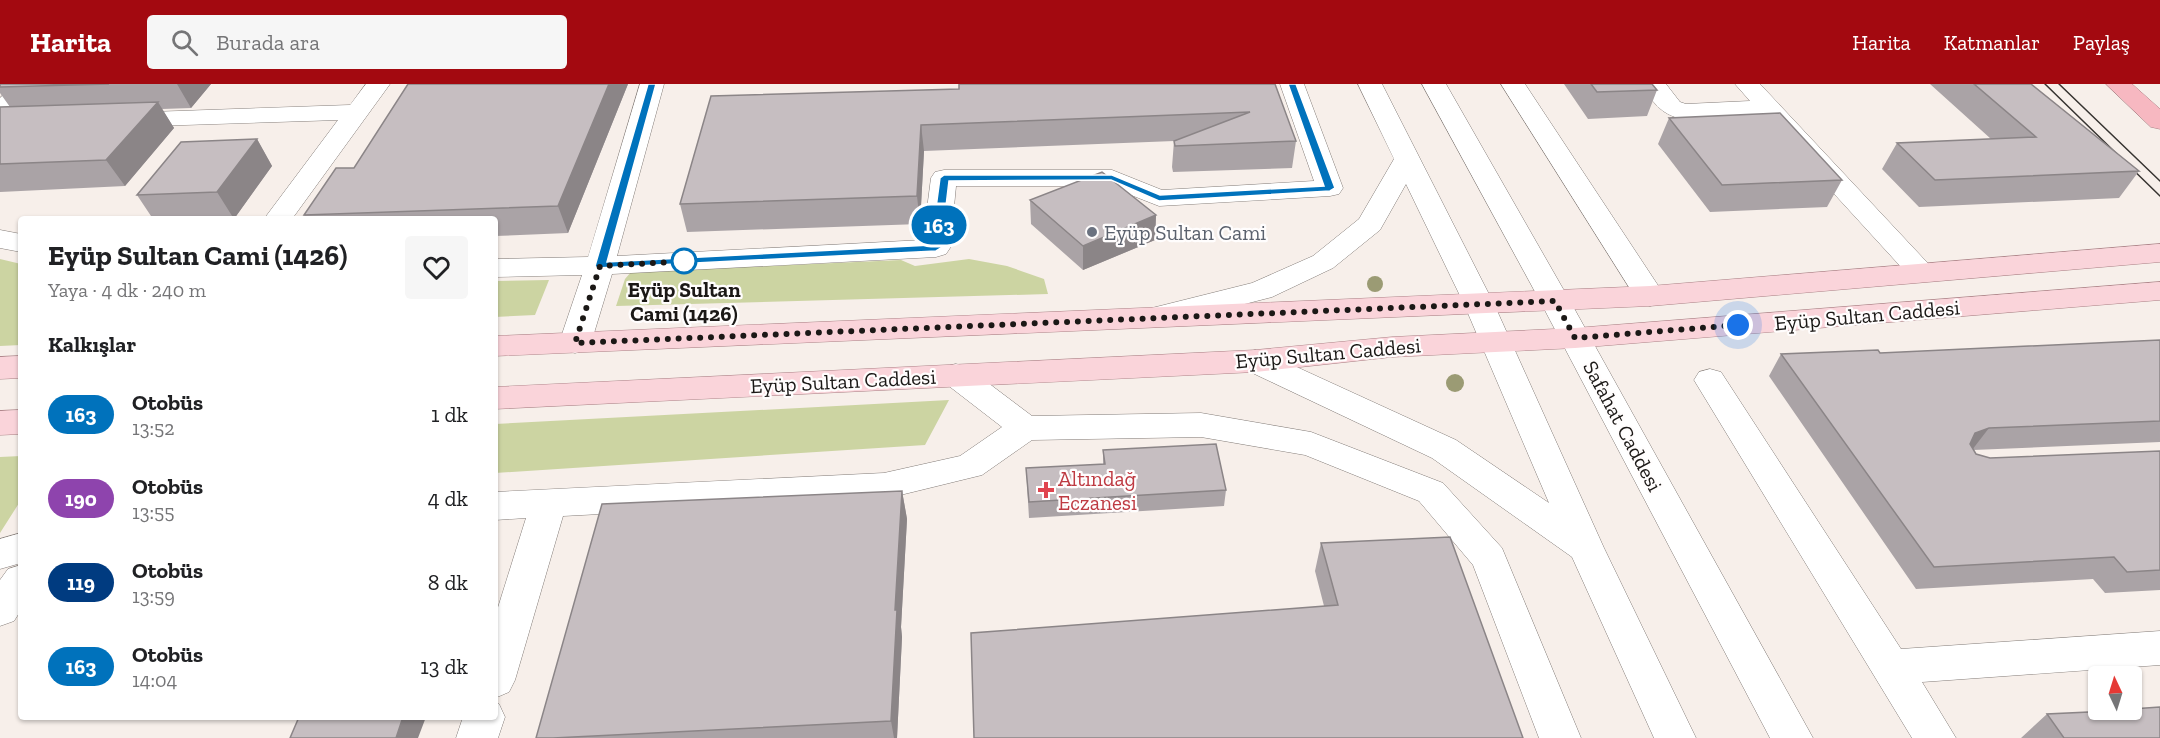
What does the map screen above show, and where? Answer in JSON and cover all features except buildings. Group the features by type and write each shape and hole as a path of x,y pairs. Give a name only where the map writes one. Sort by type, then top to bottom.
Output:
{"highway":[{"path":"2118,84 2160,122"}],"main road":[{"name":"Eyüp Sultan Caddesi","path":"498,346 1650,296 2160,253"},
{"name":"Eyüp Sultan Caddesi","path":"498,398 1255,361 1392,347 1575,338 2160,291"},
{"path":"0,368 18,367"},
{"path":"0,423 18,422"}],"street":[{"path":"0,111 29,84"},
{"path":"280,216 378,84"},
{"path":"575,343 600,266 652,84"},
{"path":"498,268 600,266 936,248 944,178 1112,178 1159,198 1330,188 1292,84"},
{"path":"1370,84 1479,304 1586,548 1675,738"},
{"name":"Safahat Caddesi","path":"1434,84 1555,301 1792,738"},
{"path":"1513,84 1650,296"},
{"path":"1653,84 1671,107 1682,112 1769,108"},
{"path":"1747,84 1922,273"},
{"path":"95,121 357,112"},
{"path":"1147,319 1262,290 1323,262 1370,224 1407,160"},
{"path":"0,239 18,242"},
{"path":"1255,361 1444,449 1586,548"},
{"path":"956,375 1025,428"},
{"path":"1710,380 1935,738"},
{"path":"498,506 884,486 970,466 1025,428 1201,426 1311,444 1431,492 1489,558 1560,738"},
{"path":"498,670 549,503"},
{"path":"0,554 18,549"},
{"path":"0,610 18,584"},
{"path":"1891,668 2160,648"},
{"path":"477,738 483,720"}],"green space":[{"path":"0,259 18,263 18,345 0,346"},
{"path":"969,259 1007,266 1044,279 1048,294 616,306 625,279 631,272 901,260 915,266"},
{"path":"549,280 535,315 498,317 498,281"},
{"path":"949,400 925,445 498,473 498,424"},
{"path":"18,456 18,505 0,533 0,457"}],"tram line":[{"path":"2045,84 2160,196"},
{"path":"2059,84 2160,181"}],"bus line":[{"name":"163","path":"652,84 600,266 936,248 944,178 1112,178 1159,198 1330,188 1292,84"}],"place":[{"name":"Eyüp Sultan Cami","path":"1092,232"},
{"name":"Eyüp Sultan Cami (1426)","path":"684,261"},
{"name":"Altındağ Eczanesi","path":"1046,490"}],"route":[{"path":"684,261 690,261 600,266 575,343 1555,301 1575,338 1738,325"}]}
